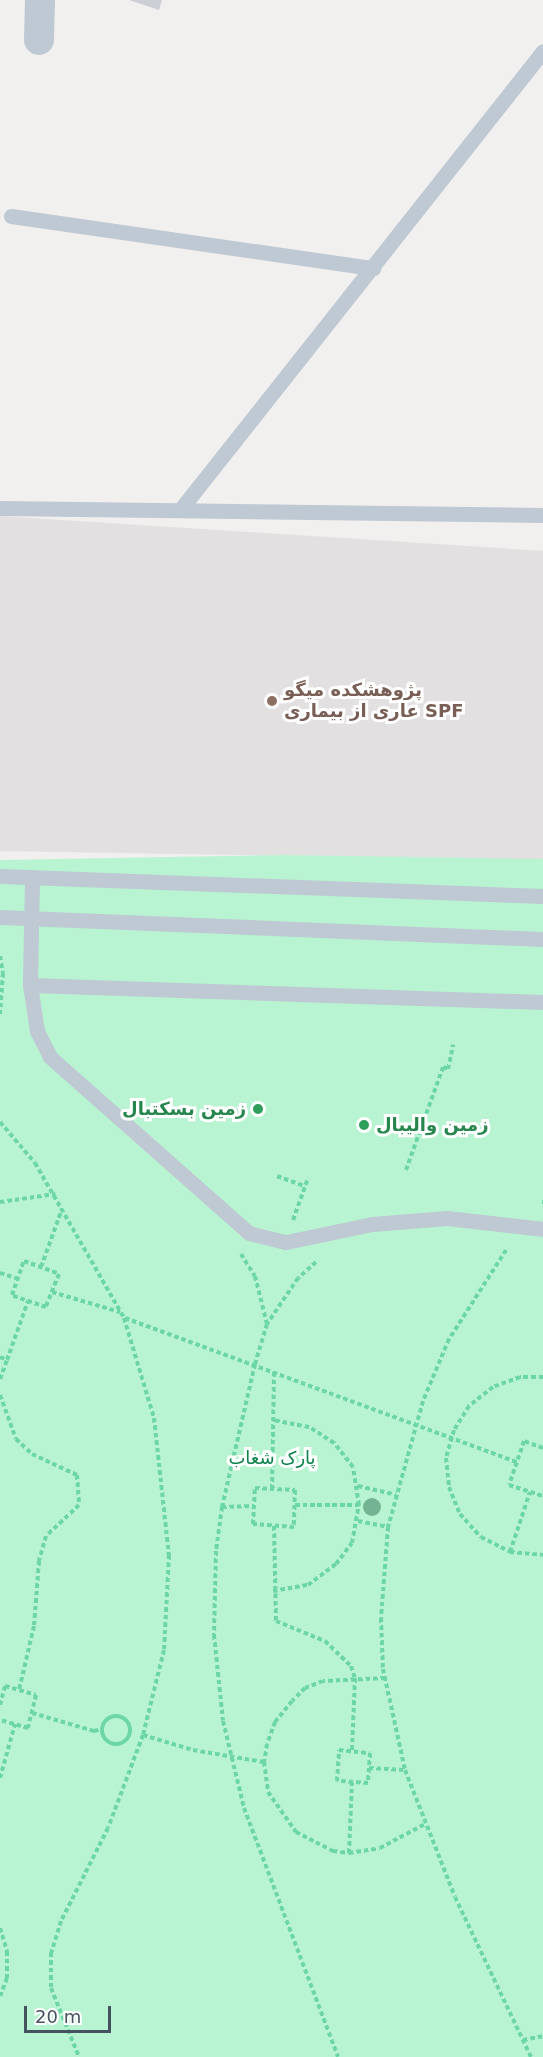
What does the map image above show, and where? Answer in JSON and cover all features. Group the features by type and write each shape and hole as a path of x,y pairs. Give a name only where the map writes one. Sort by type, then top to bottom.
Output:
{"street":[{"path":"39,40 40,0"}],"lane":[{"path":"180,510 543,51"},
{"path":"11,216 373,268"},
{"path":"0,508 543,515"},
{"path":"0,876 543,896"},
{"path":"32,877 30,985 37,1031 57,1067 249,1233 286,1242 372,1224 447,1218 543,1229"},
{"path":"0,917 543,939"},
{"path":"30,985 543,1002"}],"path":[{"path":"0,956 3,973 0,1014"},
{"path":"406,1170 443,1067 448,1069 453,1045"},
{"path":"0,1122 20,1143 55,1194 124,1318 154,1418 169,1555 164,1650 143,1735 113,1817 61,1921 51,1953 51,1988 79,2057"},
{"path":"278,1176 305,1186"},
{"path":"290,1229 308,1178"},
{"path":"0,1202 55,1194"},
{"path":"41,1267 62,1209"},
{"path":"234,1246 255,1276 267,1324"},
{"path":"506,1250 449,1339 416,1425 388,1527 381,1587 385,1678 405,1770 425,1824 531,2057"},
{"path":"24,1261 41,1267 59,1274 46,1307 12,1295 24,1261"},
{"path":"316,1262 298,1278 267,1324 255,1364 222,1507 216,1551 214,1635 222,1722 259,1852 338,2057"},
{"path":"0,1273 18,1280"},
{"path":"52,1292 121,1312"},
{"path":"0,1379 28,1301"},
{"path":"124,1318 517,1461"},
{"path":"0,1357 7,1360"},
{"path":"272,1489 274,1371"},
{"path":"543,1377 520,1377 493,1387 469,1406 452,1439 447,1458 449,1487 460,1514 481,1537 510,1552 543,1555"},
{"path":"0,1395 16,1439 32,1454 77,1475 79,1505 46,1536 39,1561 34,1626 19,1690"},
{"path":"273,1420 298,1423 321,1433 346,1456 358,1486 359,1505 358,1521 346,1554 325,1574 308,1585 273,1591"},
{"path":"543,1448 524,1441 509,1485 543,1496"},
{"path":"358,1486 396,1495"},
{"path":"255,1488 296,1490 295,1505 294,1527 253,1524 255,1488"},
{"path":"510,1552 530,1492"},
{"path":"295,1505 359,1505"},
{"path":"222,1507 254,1506"},
{"path":"358,1521 388,1527"},
{"path":"274,1526 273,1591 276,1621 325,1641 351,1666 354,1678 352,1751"},
{"path":"385,1678 323,1681 305,1688 275,1722 264,1762 268,1792 284,1820 313,1842 349,1853 380,1848 425,1824"},
{"path":"0,1705 5,1686 36,1695 28,1728 0,1720"},
{"path":"32,1713 94,1731 103,1729"},
{"path":"118,1717 130,1728 125,1741 117,1744 105,1737 103,1729 106,1722 118,1717"},
{"path":"0,1778 15,1724"},
{"path":"143,1735 193,1750 264,1762"},
{"path":"339,1750 370,1753 369,1768 368,1784 337,1781 339,1750"},
{"path":"369,1768 405,1770"},
{"path":"349,1853 352,1782"},
{"path":"0,1928 7,1951 7,1978 0,1996"},
{"path":"523,2040 543,2036"}],"shaded area":[{"name":"پژوهشکده میگو عاری از بیماری SPF","path":"0,516 543,551 543,860 0,851"}],"green space":[{"name":"پارک شغاب","path":"284,855 543,859 543,2057 0,2057 0,860"}],"building":[{"path":"129,0 162,0 159,10"}],"place":[{"name":"پژوهشکده میگو عاری از بیماری SPF","path":"272,701"},
{"name":"زمین بسکتبال","path":"258,1109"},
{"name":"زمین والیبال","path":"364,1125"}]}
